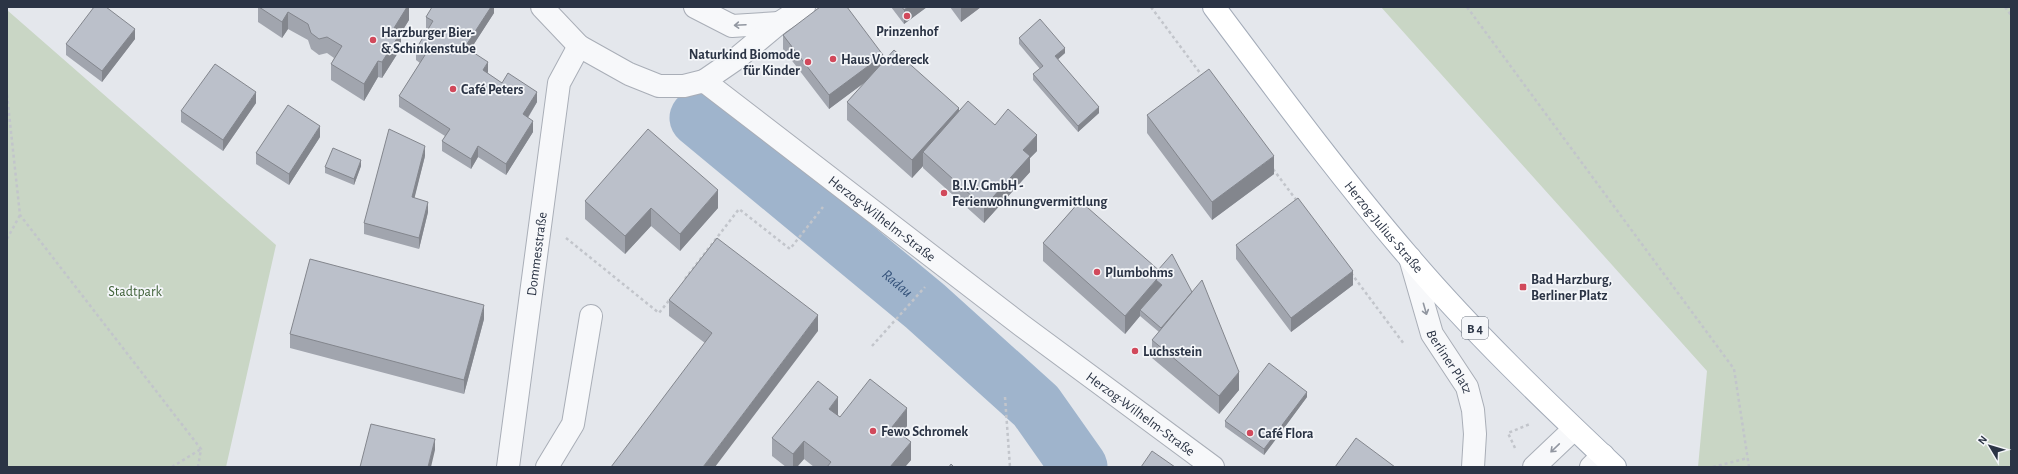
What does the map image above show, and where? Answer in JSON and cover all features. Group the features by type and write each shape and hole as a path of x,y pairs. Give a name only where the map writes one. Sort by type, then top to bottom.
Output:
{"main road":[{"name":"Herzog-Julius-Straße","path":"1214,7 1332,162 1410,258 1454,307 1574,429"},
{"name":"B 4","path":"1574,429 1603,463"}],"street":[{"path":"542,7 579,46 629,74 659,86 684,86 704,81 779,23 804,7"},
{"path":"695,7 732,26 779,23"},
{"name":"Dommesstraße","path":"508,467 559,83 579,46"},
{"name":"Herzog-Wilhelm-Straße","path":"704,81 1042,342 1213,467"},
{"name":"Berliner Platz","path":"1410,258 1432,334 1467,386 1473,410 1476,434 1473,467"},
{"path":"547,467 573,424 591,316"},
{"path":"1534,467 1574,429"}],"path":[{"path":"1151,7 1204,77"},
{"path":"1467,7 1734,369 1749,467"},
{"path":"2005,7 2011,16"},
{"path":"7,95 20,215 201,449 198,467"},
{"path":"1271,166 1300,205"},
{"path":"683,282 739,209 790,249 827,202"},
{"path":"7,239 20,215"},
{"path":"541,218 660,313 674,295"},
{"path":"1348,268 1406,345"},
{"path":"872,346 927,285"},
{"path":"1005,398 1010,467"},
{"path":"172,467 201,449"},
{"path":"1713,467 1748,458"}],"green space":[{"path":"1381,7 2011,7 2011,467 1698,467 1707,371"},
{"name":"Stadtpark","path":"7,10 276,245 226,467 7,467"}],"building":[{"path":"94,7 106,7 135,29 102,71 66,44"},
{"path":"259,7 407,7 394,28 401,32 382,62 378,61 364,84 331,64 342,46 327,37 319,39 311,33 308,24 288,12 282,22"},
{"name":"Café Peters","path":"432,7 491,7 465,47 488,62 483,70 502,83 508,73 537,92 523,114 533,121 506,164 478,146 471,159 442,141 450,129 399,96 425,55 416,49 433,21 426,17"},
{"name":"Haus Vordereck","path":"820,7 847,7 883,55 829,95 783,35"},
{"path":"1040,19 1065,48 1055,56 1099,107 1078,126 1033,74 1043,66 1019,38"},
{"path":"894,50 959,108 912,160 847,102"},
{"path":"215,64 256,92 223,140 181,111"},
{"path":"1209,69 1274,156 1212,202 1147,115"},
{"path":"968,101 995,125 1008,109 1037,135 1023,150 1030,156 984,207 923,152"},
{"path":"288,105 320,126 289,174 256,153"},
{"path":"389,129 425,146 412,197 428,202 419,238 364,223"},
{"path":"648,129 718,190 680,234 651,208 625,236 585,201"},
{"path":"333,148 361,160 354,179 325,167"},
{"path":"1298,198 1353,271 1291,318 1236,245"},
{"name":"Plumbohms","path":"1080,201 1162,273 1125,316 1043,243"},
{"path":"717,238 818,315 703,467 611,467 712,333 669,300"},
{"path":"1172,254 1192,292 1161,328 1140,310 1162,285 1156,280 1162,273 1158,270"},
{"path":"310,259 484,305 464,380 290,334"},
{"path":"1202,280 1239,372 1219,396 1152,340"},
{"path":"1269,363 1307,392 1264,449 1225,421"},
{"name":"Fewo Schromek","path":"870,379 907,408 892,427 911,442 890,467 827,467 831,462 804,441 793,454 772,438 818,381 838,397 829,409 840,417"},
{"path":"371,424 435,439 428,467 360,467"},
{"path":"1356,438 1395,467 1335,467"},
{"path":"1152,451 1175,467 1141,467"}],"waterway":[{"name":"Radau","path":"698,118 925,306 1036,406 1079,467"}],"place":[{"name":"Prinzenhof","path":"907,16"},
{"name":"Harzburger Bier- & Schinkenstube","path":"373,40"},
{"name":"Haus Vordereck","path":"833,59"},
{"name":"Naturkind Biomode für Kinder","path":"808,62"},
{"name":"Café Peters","path":"453,89"},
{"name":"B.I.V. GmbH - Ferienwohnungvermittlung","path":"944,193"},
{"name":"Plumbohms","path":"1097,272"},
{"name":"Bad Harzburg, Berliner Platz","path":"1523,287"},
{"name":"Luchsstein","path":"1135,351"},
{"name":"Fewo Schromek","path":"873,431"},
{"name":"Café Flora","path":"1250,433"}]}
